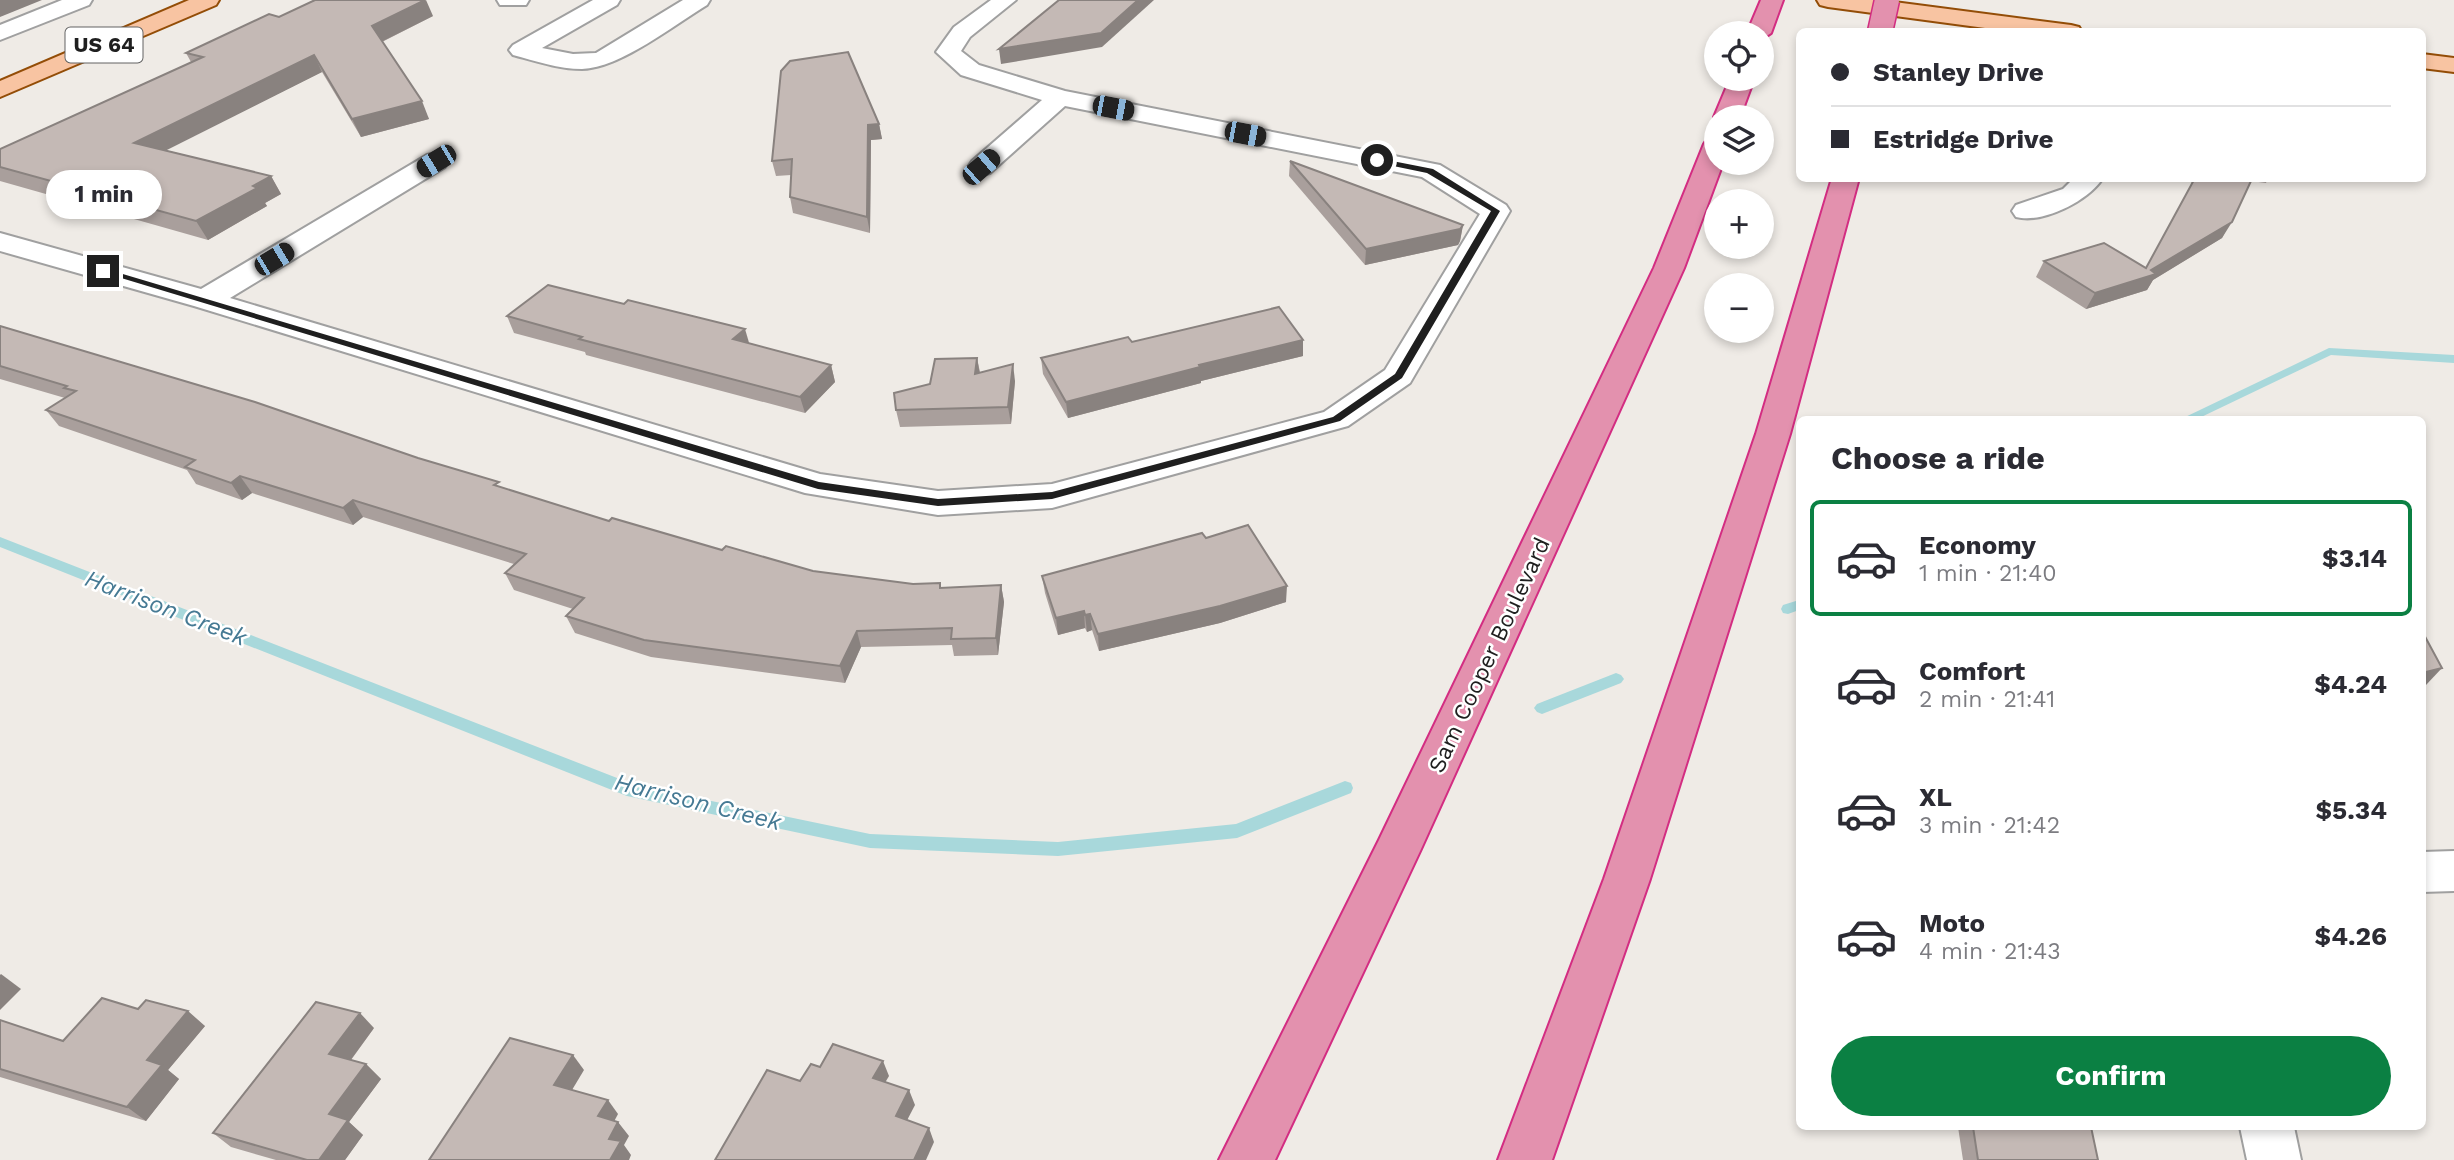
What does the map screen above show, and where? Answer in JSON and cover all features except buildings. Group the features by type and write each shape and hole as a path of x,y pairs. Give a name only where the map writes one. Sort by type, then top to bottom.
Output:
{"highway":[{"path":"1881,28 1887,0"},
{"name":"Sam Cooper Boulevard","path":"1246,1160 1398,849 1669,268 1705,175"},
{"path":"1525,1160 1627,879 1768,447 1845,182"}],"main road":[{"name":"US 64","path":"0,90 208,0"},
{"path":"1828,0 2023,28"},
{"path":"2426,62 2454,65"}],"street":[{"path":"0,33 81,0"},
{"path":"508,0 518,0"},
{"path":"609,0 521,50 576,63 590,63 604,58 699,0"},
{"path":"0,242 205,300 818,485 938,503 1052,496 1336,419 1398,376 1496,211 1430,171 1060,98 970,69 948,52 962,32 1005,0"},
{"path":"981,167 1060,98"},
{"path":"205,300 436,161"},
{"path":"2026,211 2073,195 2086,182"},
{"path":"2426,873 2454,871"},
{"path":"2268,1130 2274,1160"}],"waterway":[{"name":"Harrison Creek","path":"2193,416 2329,351 2454,359"},
{"name":"Harrison Creek","path":"0,542 633,791 870,841 1058,849 1237,831 1345,788"},
{"name":"Harrison Creek","path":"1788,609 1796,606"},
{"name":"Harrison Creek","path":"1542,708 1616,679"}],"route":[{"path":"103,271 818,485 938,503 1052,496 1336,419 1398,376 1496,211 1430,171 1377,160"}]}
